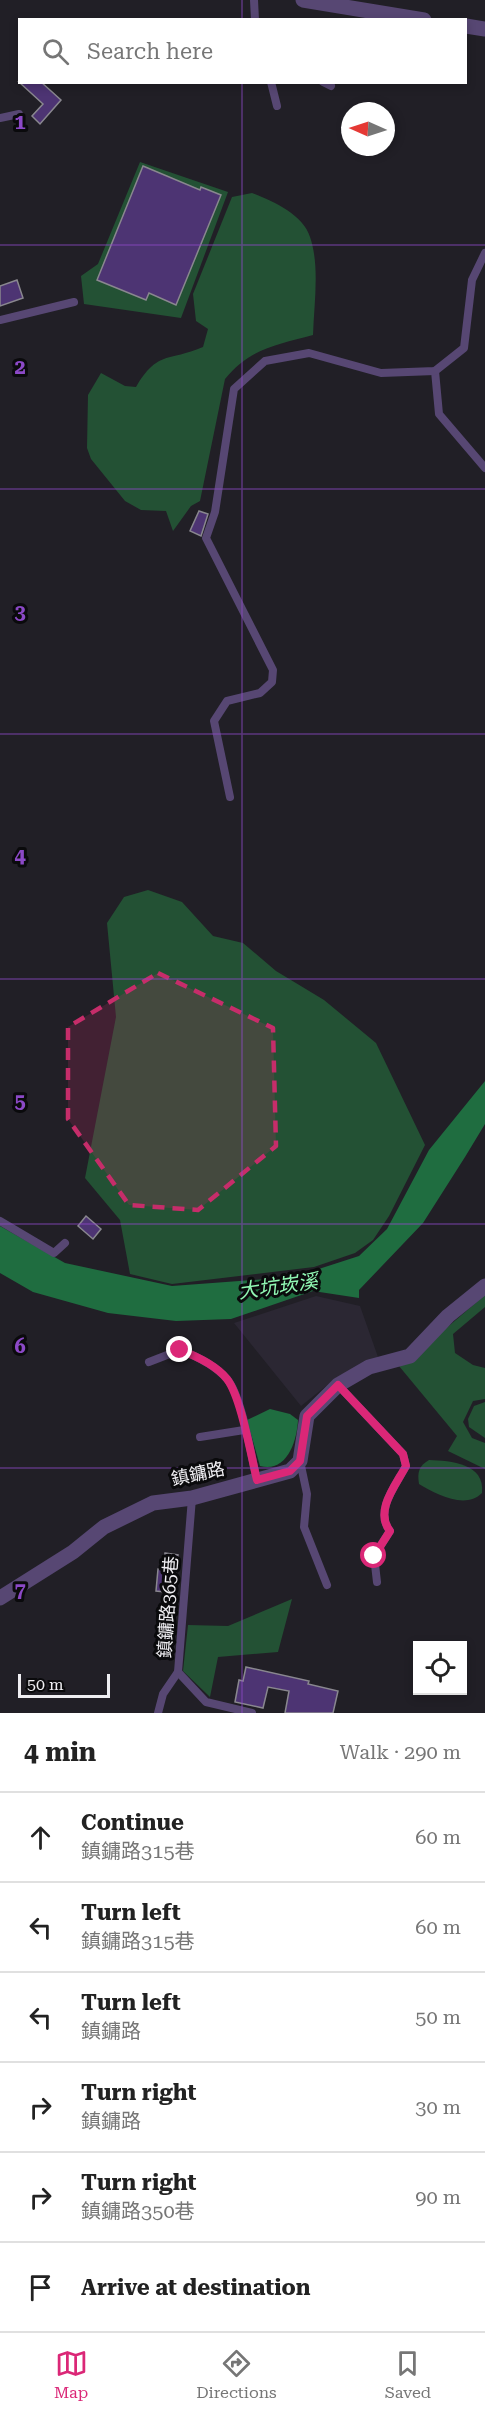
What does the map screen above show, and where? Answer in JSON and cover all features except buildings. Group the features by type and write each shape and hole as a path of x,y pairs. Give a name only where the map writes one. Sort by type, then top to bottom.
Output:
{"street":[{"path":"303,0 412,18"},
{"path":"467,26 485,29"},
{"path":"300,1461 307,1416 338,1385 369,1367 410,1356 448,1316 485,1286"},
{"name":"鎮鏞路","path":"0,1598 73,1552 104,1527 153,1503 192,1498 290,1471 300,1461"}],"lane":[{"path":"254,0 255,18"},
{"path":"272,84 277,106"},
{"path":"0,118 19,114"},
{"path":"230,796 214,721 227,701 260,693 272,682 273,670 206,538 214,512 234,389 265,361 309,353 381,374 435,371 464,348 472,280 485,253"},
{"path":"0,320 74,302"},
{"path":"435,371 439,414 485,468"},
{"path":"0,1221 54,1253 65,1243"},
{"path":"149,1362 180,1350 197,1357 226,1378 235,1392 257,1480"},
{"path":"338,1385 403,1454 406,1466 383,1510 386,1526 390,1531 374,1556 377,1582"},
{"path":"200,1437 244,1430"},
{"path":"300,1461 307,1494 304,1527 327,1585"},
{"name":"鎮鏞路365巷","path":"158,1713 163,1694 178,1672 192,1498"},
{"path":"178,1672 206,1702 252,1713"}],"highlighted area":[{"path":"158,973 273,1028 276,1146 198,1210 129,1205 68,1119 68,1027"}],"shaded area":[{"path":"140,162 228,192 181,318 84,304 81,276 98,264"},
{"path":"252,193 277,204 294,215 310,237 316,273 313,335 276,345 254,354 244,360 225,379 200,501 191,506 173,531 166,511 141,510 125,501 91,459 87,448 88,395 101,373 125,386 136,387 151,367 158,362 203,347 208,329 196,321 193,294 232,197"},
{"path":"148,890 182,902 213,936 243,943 276,971 324,1000 376,1043 425,1145 389,1216 373,1240 355,1253 314,1267 172,1284 130,1274 120,1220 85,1178 116,1017 107,923 124,897"},
{"path":"485,1295 485,1307 453,1334 455,1353 473,1365 485,1368 485,1399 473,1401 463,1422 472,1438 485,1443 485,1469 448,1451 457,1436 399,1366 415,1361 443,1331"},
{"path":"316,1296 360,1306 378,1357 336,1378 301,1406 234,1323"},
{"path":"485,1402 485,1438 469,1427 468,1419 474,1406"},
{"path":"429,1460 456,1463 472,1470 478,1475 482,1493 467,1500 450,1499 419,1484 419,1470"},
{"path":"292,1599 278,1652 218,1657 210,1697 183,1671 188,1625 228,1626"}],"water":[{"name":"大坑崁溪","path":"485,1081 485,1124 423,1223 359,1290 359,1298 313,1291 231,1319 176,1321 108,1313 33,1292 0,1273 0,1226 65,1263 172,1286 294,1277 359,1256 387,1229 429,1150"},
{"path":"270,1409 290,1414 298,1420 293,1446 289,1453 277,1465 269,1467 260,1466 247,1420"}],"route":[{"path":"180,1350 197,1357 226,1378 235,1392 257,1480 290,1471 300,1461 307,1416 338,1385 403,1454 406,1466 383,1510 386,1526 390,1531 374,1556"}]}
